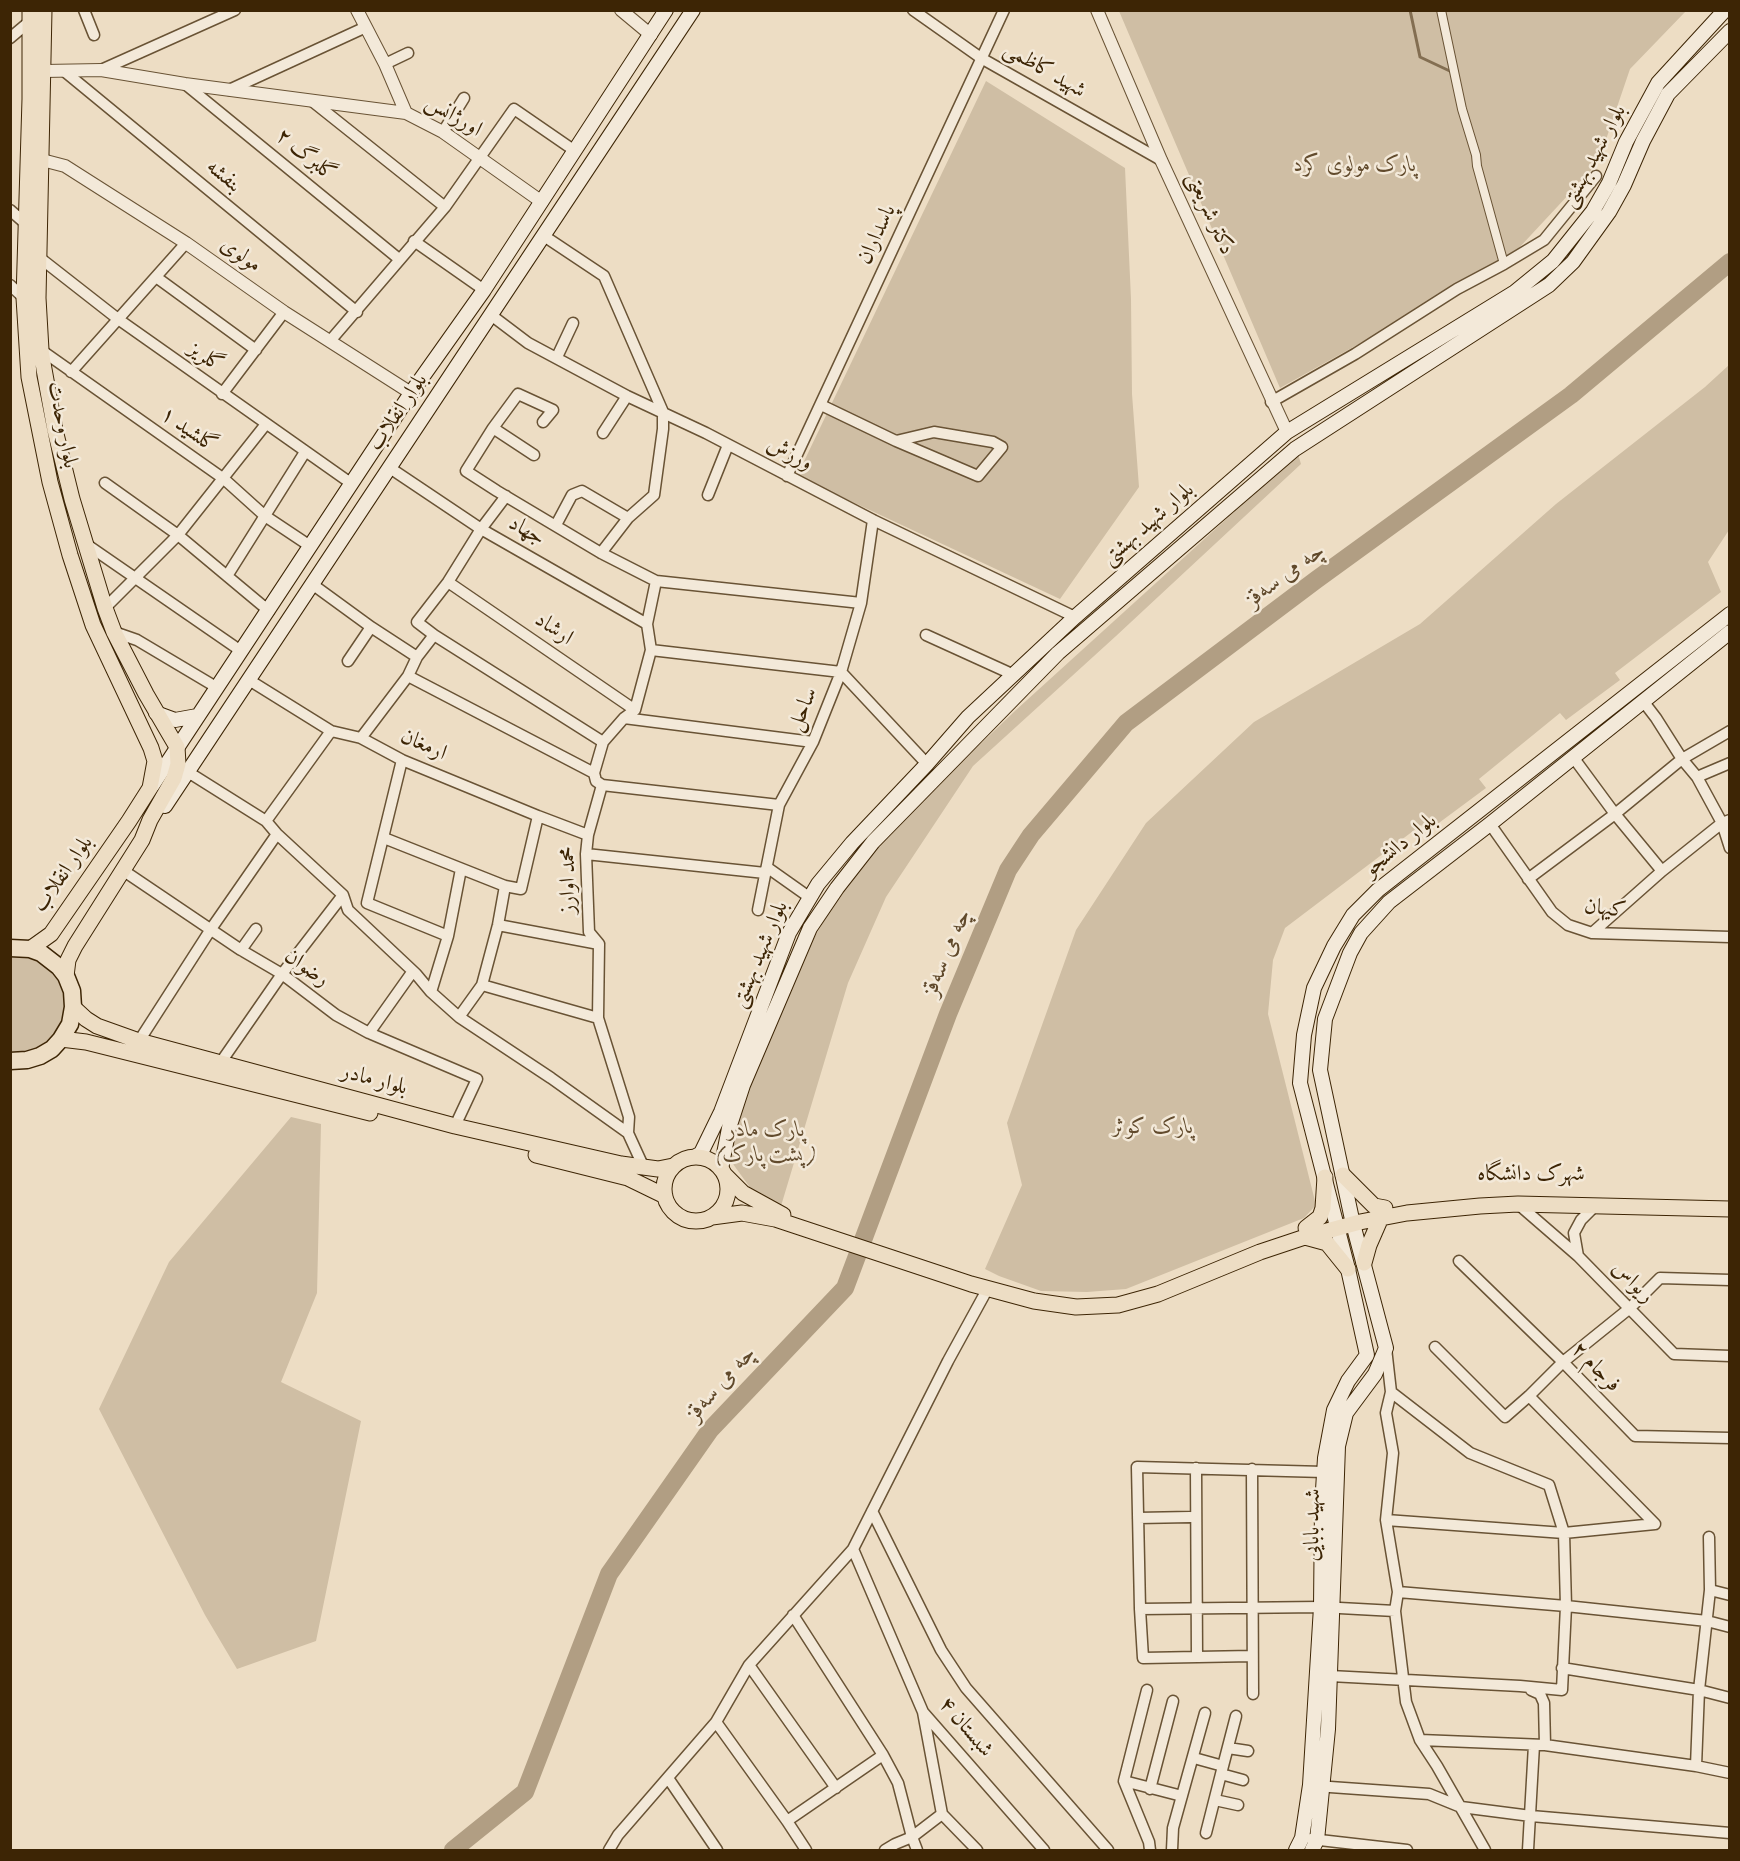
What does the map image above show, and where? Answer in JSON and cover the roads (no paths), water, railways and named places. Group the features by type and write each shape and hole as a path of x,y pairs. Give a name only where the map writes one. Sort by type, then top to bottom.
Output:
{"highway":[{"path":"10,948 30,949 51,959 66,976 72,991 74,1006 70,1024 52,1049 27,1060 11,1061"}],"main road":[{"name":"بلوار وحدت","path":"44,10 38,298 41,350 60,449 84,542 105,608 114,632 159,718"},
{"name":"بلوار انقلاب","path":"150,788 411,393 484,290 666,10"},
{"name":"بلوار انقلاب","path":"66,976 68,960 75,945 142,840 693,10"},
{"name":"بلوار شهید بهشتی","path":"696,1156 701,1153 721,1112 789,933 809,897 852,843 968,717 1075,617 1287,432 1515,292 1553,261 1593,211 1609,183 1626,142 1658,83 1725,10"},
{"name":"بلوار وحدت","path":"29,16 30,99 24,297 29,377 50,482 93,625 155,761 150,788 129,821"},
{"name":"بلوار شهید بهشتی","path":"723,1172 729,1128 744,1085 810,928 873,842 1058,653 1295,449 1549,285 1573,262 1609,212 1668,94 1730,31"},
{"path":"651,35 659,62"},
{"path":"1287,432 1295,449"},
{"path":"335,510 331,527 344,536"},
{"name":"بلوار دانشجو","path":"1336,1224 1300,1083 1304,1035 1314,988 1353,915 1378,890 1730,614"},
{"name":"بلوار دانشجو","path":"1352,1220 1320,1070 1325,1019 1341,971 1361,933 1389,902 1730,632"},
{"path":"159,718 175,720 197,716"},
{"path":"145,736 148,739 160,734 159,718"},
{"path":"159,718 177,747"},
{"name":"بلوار انقلاب","path":"142,840 150,820 174,778 178,764 177,747"},
{"name":"بلوار انقلاب","path":"30,949 51,934 129,821"},
{"name":"بلوار مادر","path":"74,1006 86,1019 97,1026 139,1041 455,1126 610,1162 644,1168 673,1166"},
{"name":"بلوار مادر","path":"61,1039 86,1042 628,1178 665,1196"},
{"path":"1301,1068 1320,1070"},
{"path":"783,1218 743,1193 713,1161 696,1156 680,1161 667,1175 664,1185 665,1196 673,1211 683,1218 702,1221 712,1217 742,1213 783,1218 988,1288 1049,1304 1077,1307 1118,1305 1158,1294 1305,1233 1320,1217 1323,1208 1325,1177"},
{"path":"712,1217 725,1203 728,1193 723,1172"},
{"path":"1343,1175 1383,1213"},
{"name":"شهرک دانشگاه","path":"1383,1213 1472,1198 1730,1199"},
{"path":"972,1281 1048,1295 1100,1298 1126,1296 1144,1292 1305,1233 1383,1213 1518,1204 1730,1209"},
{"path":"1364,1263 1383,1213"},
{"path":"1352,1220 1386,1348"},
{"name":"شهید بابایی","path":"1299,1844 1317,1786 1330,1676 1324,1472 1334,1410 1348,1381 1367,1355 1336,1224"},
{"path":"1305,1233 1327,1243 1348,1269"},
{"name":"شهید بابایی","path":"1314,1845 1338,1446 1346,1413 1375,1374 1386,1348"}],"street":[{"path":"84,10 94,35"},
{"path":"102,70 235,10"},
{"name":"اورژانس","path":"357,10 406,113 443,132 542,202"},
{"path":"621,10 651,35"},
{"name":"شهید کاظمی","path":"913,10 981,58 1161,160"},
{"name":"پاسداران","path":"787,476 1004,10"},
{"name":"دکتر شریعتی","path":"1097,10 1161,160 1271,402 1287,432"},
{"path":"1441,10 1462,109 1504,264"},
{"path":"10,38 29,16"},
{"path":"229,90 366,27"},
{"path":"384,64 408,52"},
{"path":"44,71 102,70 185,84 406,113"},
{"name":"بنفشه","path":"64,71 357,312"},
{"name":"گلبرگ ۲","path":"185,84 399,259"},
{"path":"443,132 464,98"},
{"path":"312,101 445,207"},
{"path":"330,341 445,207 514,109 575,151"},
{"name":"مولوی","path":"42,160 65,166 186,243 284,312 411,393"},
{"path":"1271,402 1355,354 1457,289 1544,240 1596,176"},
{"path":"10,210 26,224"},
{"path":"544,236 604,276 663,412 663,429 654,495 628,518 601,553"},
{"path":"414,241 484,290"},
{"path":"71,372 186,243"},
{"name":"گلریز","path":"40,258 118,320 352,484"},
{"path":"156,277 256,350"},
{"path":"10,285 24,297"},
{"path":"222,394 284,312"},
{"name":"ورزش","path":"491,315 528,343 627,396 663,412 873,520 1075,617"},
{"path":"557,357 573,323"},
{"name":"گلشید ۱","path":"41,350 224,479 265,516 310,546"},
{"path":"543,422 553,410 518,394 466,471 601,553 656,581 861,603"},
{"path":"603,434 627,396"},
{"path":"820,405 896,441 978,476 1002,447 993,442 934,432 896,441"},
{"path":"105,608 178,535 266,424"},
{"path":"493,428 534,455"},
{"path":"708,495 728,445"},
{"path":"227,576 304,452"},
{"name":"جهاد","path":"390,468 481,529 648,624"},
{"path":"105,483 178,535 269,611"},
{"path":"556,525 572,495 582,491 628,518"},
{"path":"506,496 481,529 448,582 417,622 603,742"},
{"name":"ساحل","path":"758,910 779,805 813,742 841,672 861,603 873,520"},
{"path":"84,542 241,651"},
{"path":"656,581 648,624 651,650 635,710 624,718 603,742 594,773 596,781 602,785 779,805"},
{"name":"ارشاد","path":"448,582 635,710"},
{"path":"312,584 417,657"},
{"path":"348,662 371,627"},
{"path":"114,632 137,640 216,687"},
{"path":"361,738 408,676 417,657 434,635"},
{"path":"926,635 1014,675"},
{"path":"651,650 841,672 927,764"},
{"path":"408,676 594,773"},
{"name":"ارمغان","path":"249,680 331,731 361,738 402,760 588,835"},
{"path":"1643,701 1726,821 1730,848"},
{"path":"624,718 813,742"},
{"path":"266,821 331,731"},
{"path":"1528,879 1615,814 1682,759 1730,731"},
{"path":"1573,757 1615,814 1662,871"},
{"path":"402,760 367,903 448,936"},
{"path":"1697,777 1730,763"},
{"path":"188,772 266,821 343,895 348,910 459,1017 628,1133 644,1168"},
{"name":"محمد اوارز","path":"602,785 588,835 586,854 589,932 599,944 598,1018 629,1117 628,1133"},
{"path":"384,838 505,886 521,889 538,816"},
{"path":"1592,933 1662,871 1726,821"},
{"name":"کیهان","path":"1490,824 1552,912 1568,925 1592,933 1730,936"},
{"path":"139,1041 211,929 277,834"},
{"path":"586,854 766,871 809,897"},
{"path":"431,992 448,936 461,868"},
{"name":"رضوان","path":"124,871 241,951 282,974 336,1015 369,1033 477,1079 455,1126"},
{"path":"459,1017 482,985 498,925 505,886"},
{"path":"221,1062 282,974 343,895"},
{"path":"498,925 599,944"},
{"path":"241,951 256,929"},
{"path":"369,1033 413,971"},
{"path":"482,985 598,1018"},
{"name":"ریواس","path":"1518,1204 1578,1256 1674,1354 1730,1356"},
{"path":"1578,1256 1574,1233 1581,1220 1596,1205"},
{"name":"فرجام ۲","path":"1460,1261 1635,1436 1730,1438"},
{"path":"1435,1347 1505,1417 1563,1362 1630,1308 1660,1278 1730,1280"},
{"path":"609,1851 618,1835 716,1722 749,1665 853,1549 948,1361 988,1288"},
{"path":"1386,1348 1391,1392 1386,1413 1393,1453 1386,1520 1398,1592 1395,1611 1406,1702 1420,1740 1485,1851"},
{"path":"1330,1676 1562,1690 1566,1606 1564,1533 1549,1485 1470,1453 1391,1392"},
{"path":"1386,1520 1564,1533 1655,1524 1529,1396"},
{"path":"1252,1656 1143,1658 1137,1467 1324,1472"},
{"path":"1196,1468 1197,1657"},
{"path":"1252,1469 1253,1694"},
{"path":"872,1511 941,1650 966,1688 1108,1851"},
{"path":"1138,1518 1190,1517"},
{"path":"1696,1766 1699,1690 1710,1590 1709,1537"},
{"name":"شبستان ۴","path":"853,1549 923,1712 1044,1851"},
{"path":"1710,1590 1730,1595"},
{"path":"1398,1592 1566,1606 1707,1621 1730,1627"},
{"path":"1140,1609 1327,1607 1395,1611"},
{"path":"793,1615 883,1755 898,1783 917,1851"},
{"path":"749,1665 836,1788"},
{"path":"1562,1668 1699,1690 1730,1698"},
{"path":"1528,1851 1544,1703 1540,1694 1531,1687"},
{"path":"1147,1690 1124,1781 1149,1842 1150,1851"},
{"path":"1150,1789 1173,1701"},
{"path":"923,1712 942,1814 977,1851"},
{"path":"1172,1851 1173,1828 1205,1713"},
{"path":"1206,1833 1236,1716"},
{"path":"716,1722 806,1851"},
{"path":"1420,1740 1540,1745 1696,1766 1730,1773"},
{"path":"1228,1748 1248,1751"},
{"path":"787,1821 883,1755"},
{"path":"1194,1758 1243,1780"},
{"path":"668,1778 717,1851"},
{"path":"1124,1781 1182,1796"},
{"path":"1317,1786 1429,1794 1461,1807 1532,1816 1730,1833"},
{"path":"1215,1800 1238,1805"},
{"path":"885,1851 895,1844 912,1838 942,1814"},
{"path":"904,1851 912,1838"},
{"path":"1299,1844 1406,1850"}],"waterway":[{"path":"1410,10 1420,57 1454,73"},
{"name":"چە می سەقز","path":"453,1850 525,1792 609,1574 710,1430 845,1288 948,1014 1008,870 1031,835 1126,723 1316,580 1571,395 1730,262"}],"park label":[{"name":"پارک مولوی کرد","path":"1355,166"},
{"name":"پارک کوثر","path":"1153,1128"},
{"name":"پارک مادر (پشت پارک )","path":"766,1144"}]}
